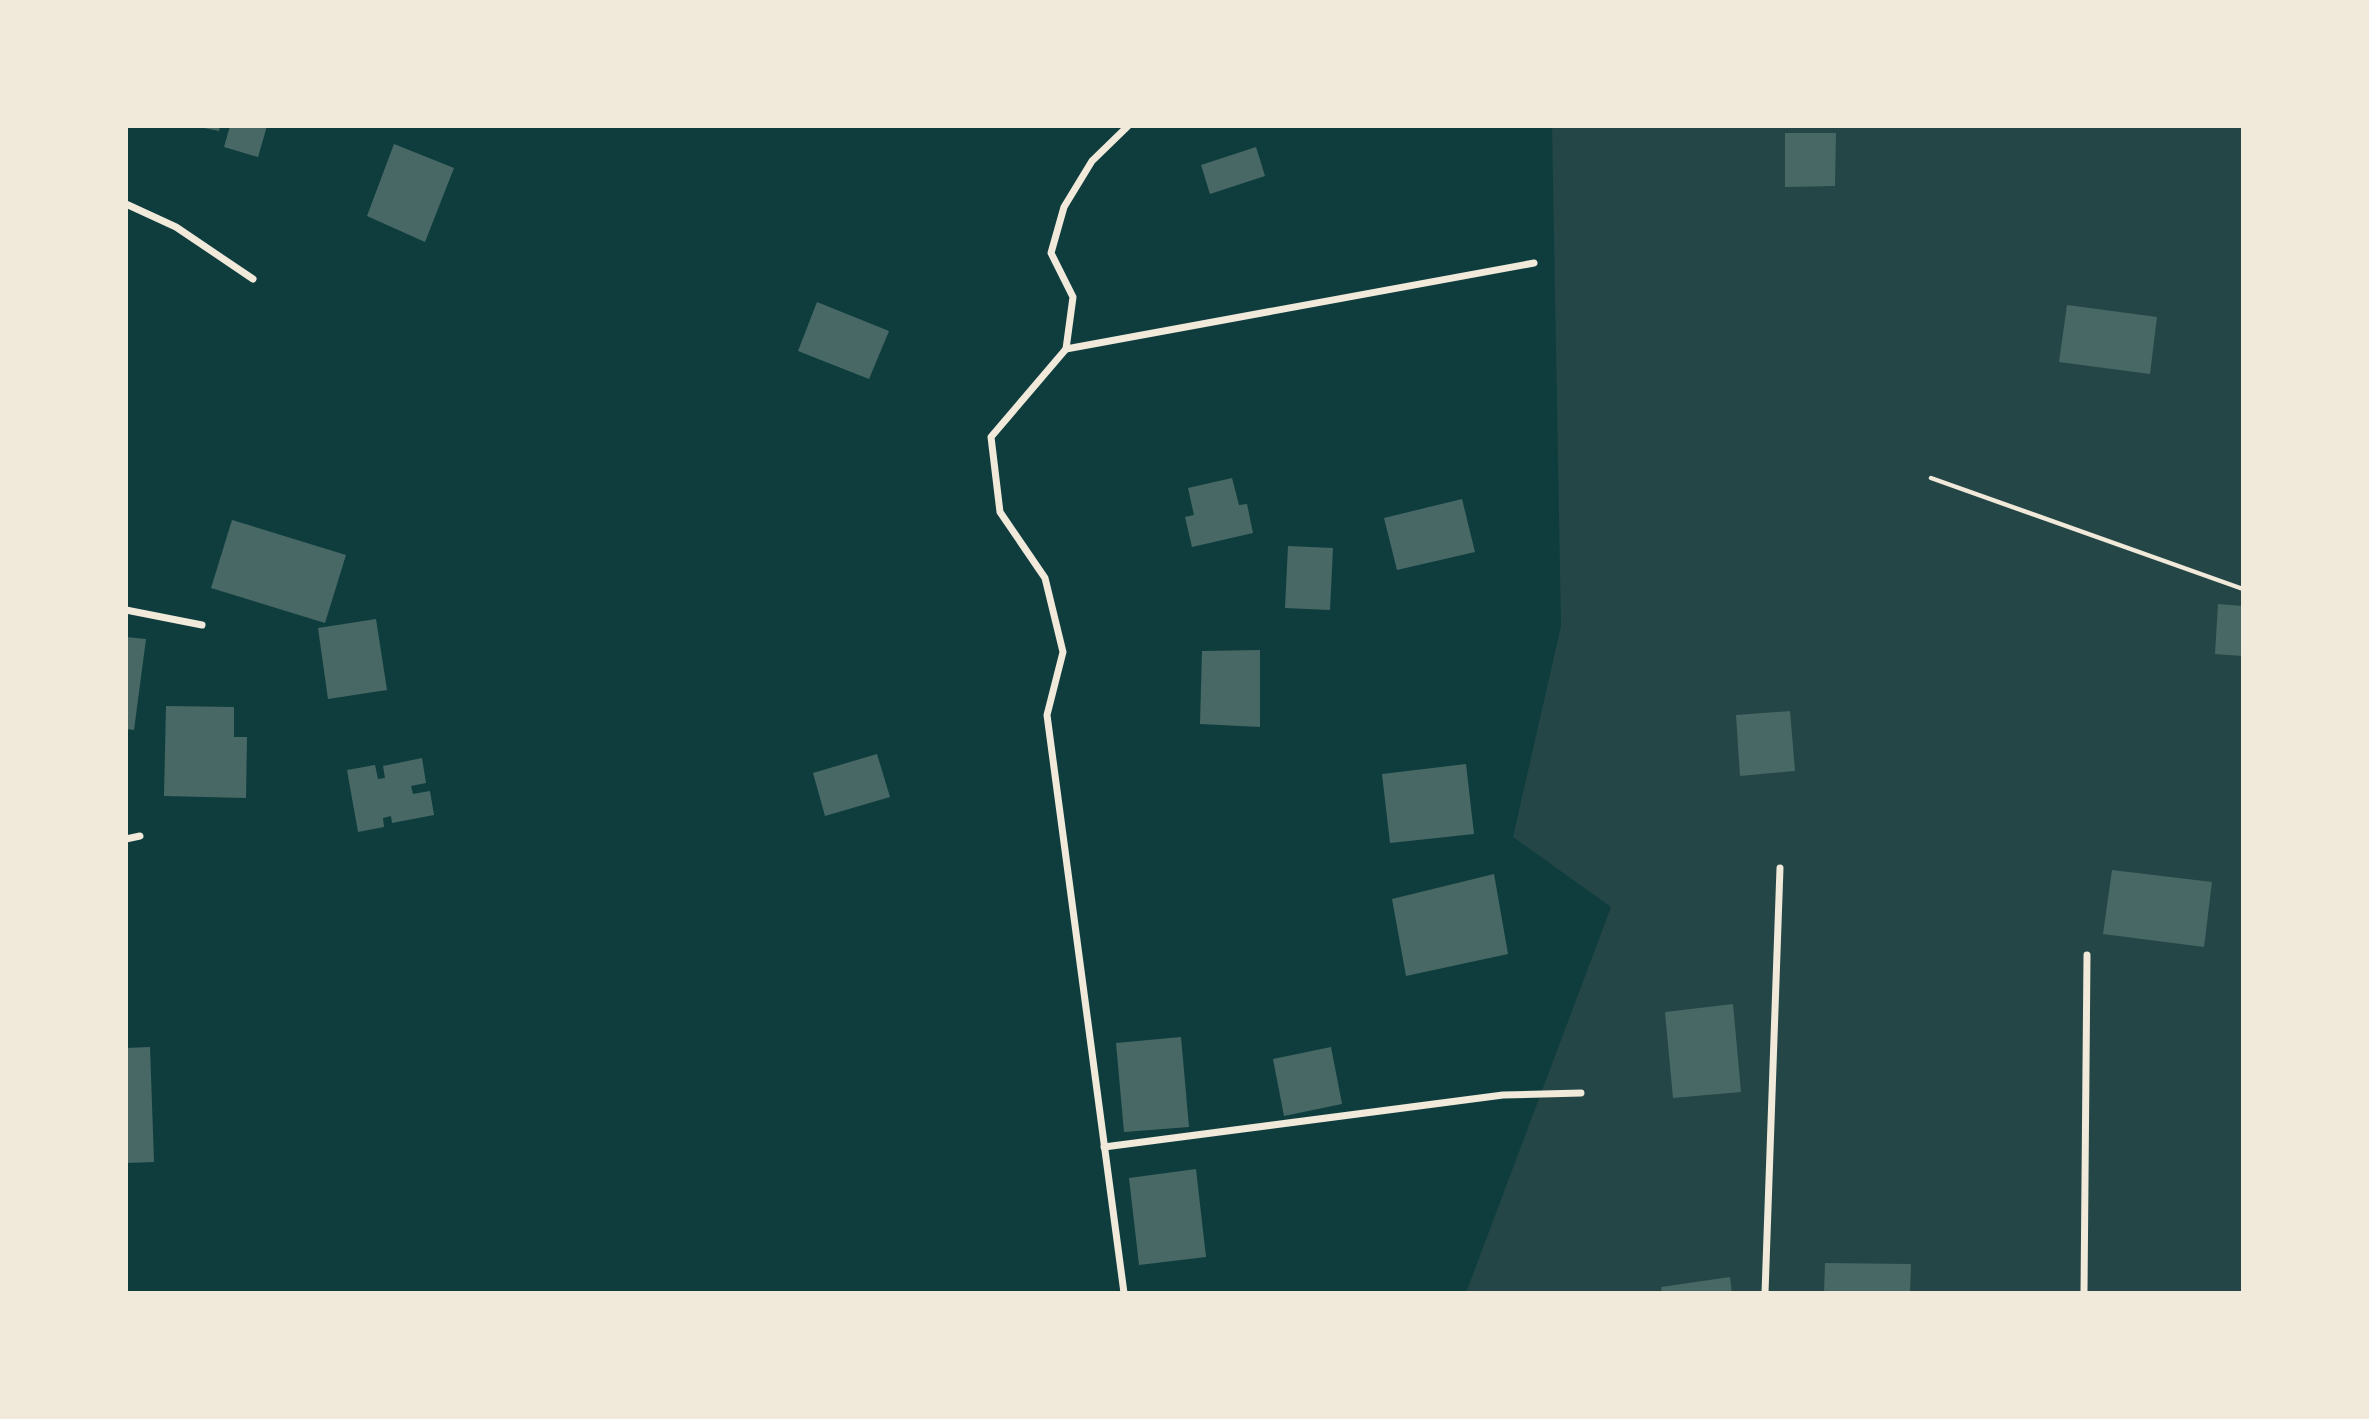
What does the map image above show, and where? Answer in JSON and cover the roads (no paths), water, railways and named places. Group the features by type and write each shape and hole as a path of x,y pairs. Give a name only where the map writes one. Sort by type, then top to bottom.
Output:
{"street":[{"path":"1124,1293 1047,715 1063,652 1045,578 1000,512 991,437 1066,349 1073,297 1051,253 1063,206 1092,161 1128,126"},
{"path":"126,204 176,227 253,279"},
{"path":"1066,349 1534,263"},
{"path":"126,610 202,625"},
{"path":"126,838 139,836"},
{"path":"1765,1293 1780,868"},
{"path":"2084,1293 2087,955"},
{"path":"1104,1147 1503,1095 1581,1093"}]}
